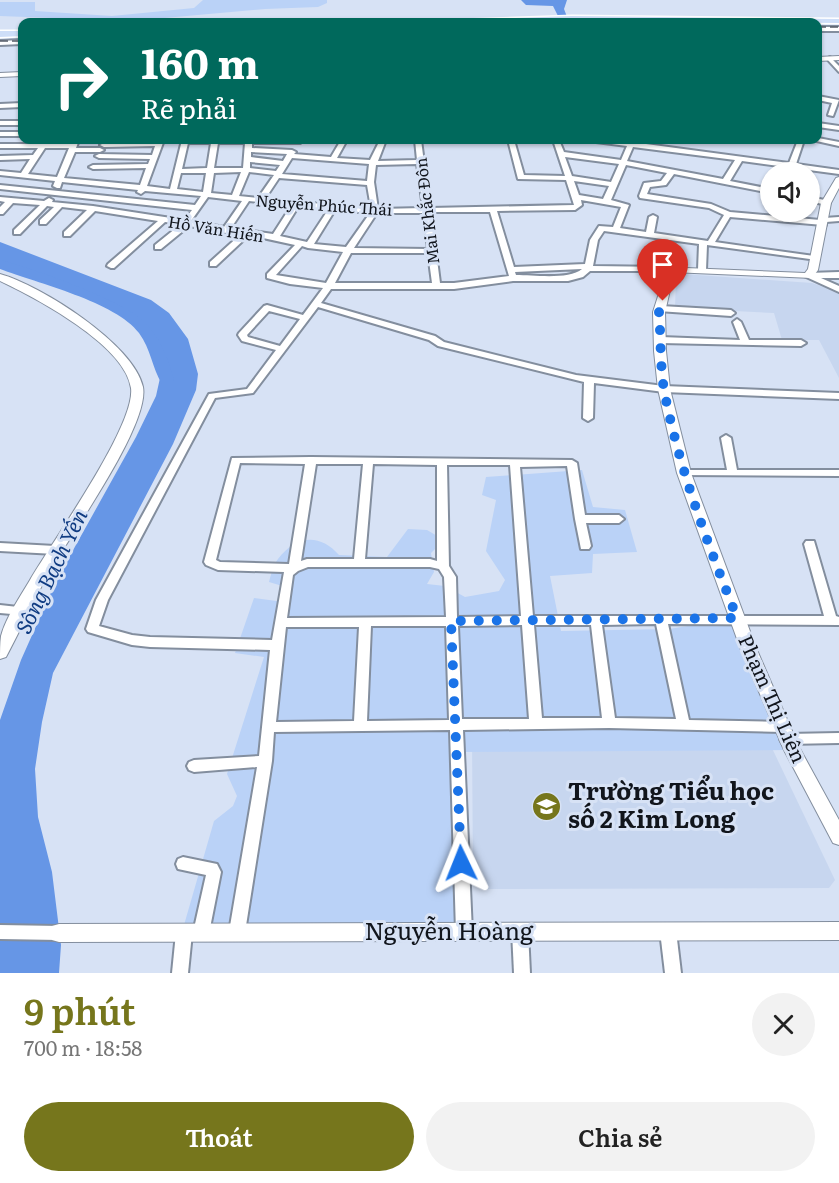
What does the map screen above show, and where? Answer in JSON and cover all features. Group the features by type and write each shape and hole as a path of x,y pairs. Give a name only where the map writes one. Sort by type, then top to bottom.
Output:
{"main road":[{"path":"822,25 839,25"},
{"path":"822,27 839,25"},
{"path":"0,38 18,38"}],"street":[{"path":"835,59 839,70"},
{"path":"0,75 18,74"},
{"path":"822,99 837,102 831,115"},
{"path":"0,106 18,105"},
{"path":"0,123 18,123"},
{"path":"822,125 839,128"},
{"path":"0,134 18,134"},
{"path":"822,141 839,144"},
{"path":"0,146 31,144"},
{"path":"23,176 45,144"},
{"path":"102,148 141,144"},
{"path":"126,214 143,189 159,144"},
{"path":"173,191 183,144"},
{"path":"158,247 185,225 207,193 215,144"},
{"path":"235,197 246,170 248,144"},
{"path":"260,201 298,144"},
{"path":"333,159 342,144"},
{"path":"277,645 141,641 92,629 102,600 212,396 250,391 329,286 347,252 375,211 370,183 371,163 381,144"},
{"name":"Mai Khắc Đôn","path":"418,144 436,284"},
{"path":"512,144 521,177 569,178 613,184"},
{"path":"557,144 576,197 626,205 616,230"},
{"path":"606,202 631,144 770,162"},
{"path":"793,162 800,144"},
{"path":"17,232 55,192 74,145 155,157"},
{"path":"87,182 102,148"},
{"path":"247,150 371,163 420,162"},
{"path":"561,154 623,162 671,173 760,188"},
{"path":"0,158 37,157"},
{"path":"725,183 740,158"},
{"path":"246,159 284,163"},
{"path":"93,167 152,166"},
{"path":"820,169 839,172"},
{"path":"178,171 246,170 370,183"},
{"name":"Nguyễn Phúc Thái","path":"0,172 143,189 207,193 260,201 375,211 575,208 578,205 576,197"},
{"path":"671,173 663,183 647,185 643,196 711,206 728,214 823,221 839,219"},
{"path":"808,276 813,270 826,203 839,180"},
{"path":"0,187 197,208"},
{"name":"Hồ Văn Hiến","path":"0,198 93,208 185,225 274,237 304,246 347,252 431,251"},
{"path":"225,231 247,199"},
{"path":"0,212 11,200"},
{"path":"820,202 826,203"},
{"path":"43,222 61,204"},
{"path":"274,237 296,204"},
{"path":"67,234 93,208"},
{"path":"333,208 304,246 270,276 329,286 461,285 512,274 588,267 808,276 839,275"},
{"path":"493,210 512,274"},
{"path":"702,270 707,242 728,214"},
{"path":"650,233 653,217"},
{"path":"111,266 162,221"},
{"path":"588,267 594,240 602,228 814,258"},
{"path":"213,264 246,234"},
{"name":"Phạm Thị Liên","path":"666,269 660,309 664,389 684,473 708,545 785,733 837,829"},
{"path":"808,276 839,290"},
{"path":"0,277 50,300 113,348 132,374 137,388 133,415 122,440 55,550 0,653"},
{"path":"316,304 464,350 589,380 664,389 839,396"},
{"path":"282,349 245,339 242,335 267,308 306,318"},
{"path":"660,309 731,313"},
{"path":"737,322 746,343"},
{"path":"661,340 801,343"},
{"path":"588,418 589,380"},
{"path":"726,438 733,473"},
{"path":"443,566 430,563 307,563 294,567 218,566 210,562 236,460 572,463 585,546"},
{"path":"237,932 265,761 277,645 287,577 294,567 311,460"},
{"path":"359,563 368,460"},
{"path":"442,461 443,566 450,577 464,932"},
{"path":"522,462 515,467 536,724"},
{"path":"684,473 839,473"},
{"path":"580,519 619,519"},
{"path":"281,622 737,618 837,621 810,544"},
{"path":"0,547 55,550"},
{"path":"0,609 23,611"},
{"path":"661,620 684,725"},
{"path":"596,621 609,723"},
{"path":"360,725 365,622"},
{"path":"269,727 360,725 457,727 609,723 684,725 839,738"},
{"path":"194,766 265,761"},
{"path":"180,973 214,872 212,869 183,864"},
{"path":"668,931 673,973"},
{"name":"Nguyễn Hoàng","path":"59,933 839,931"},
{"path":"0,932 59,933"},
{"path":"520,932 522,973"}],"shaded area":[{"path":"203,0 327,0 327,3 318,7 164,18 0,16 0,2 35,2 35,11 112,16 194,8"},
{"path":"683,274 812,283 839,292 839,378 819,340 782,340 774,313 675,308 676,278"},
{"path":"582,470 593,507 625,510 637,552 593,554 592,573 550,576 561,631 669,629 737,618 792,750 455,752 461,923 184,925 214,821 233,806 237,796 227,774 264,657 235,653 254,598 284,602 289,588 269,582 278,559 292,545 308,540 324,543 339,555 387,557 408,529 427,530 444,540 431,553 434,572 427,584 445,586 465,597 499,591 505,580 486,551 496,500 482,495 486,477"},
{"path":"472,737 770,744 835,880 829,888 487,889 473,876"}],"water":[{"path":"521,0 567,0 564,9 567,18 559,18 553,6 526,5"},
{"path":"0,242 151,300 169,313 188,339 198,374 196,390 173,444 53,673 35,769 38,817 52,872 61,945 59,973 0,973 0,720 21,660 57,579 136,437 156,396 162,369 160,350 152,336 129,316 0,264"}],"waterway":[{"name":"Sông Bạch Yến","path":"0,264 95,299 129,316 139,324 153,344 167,381"}],"railway":[{"path":"822,27 839,27"},
{"path":"0,41 18,41"}],"place":[{"name":"Trường Tiểu học số 2 Kim Long","path":"547,806"}],"route":[{"path":"461,863 451,621 737,618 708,545 684,473 664,389 659,312 663,301"}]}
